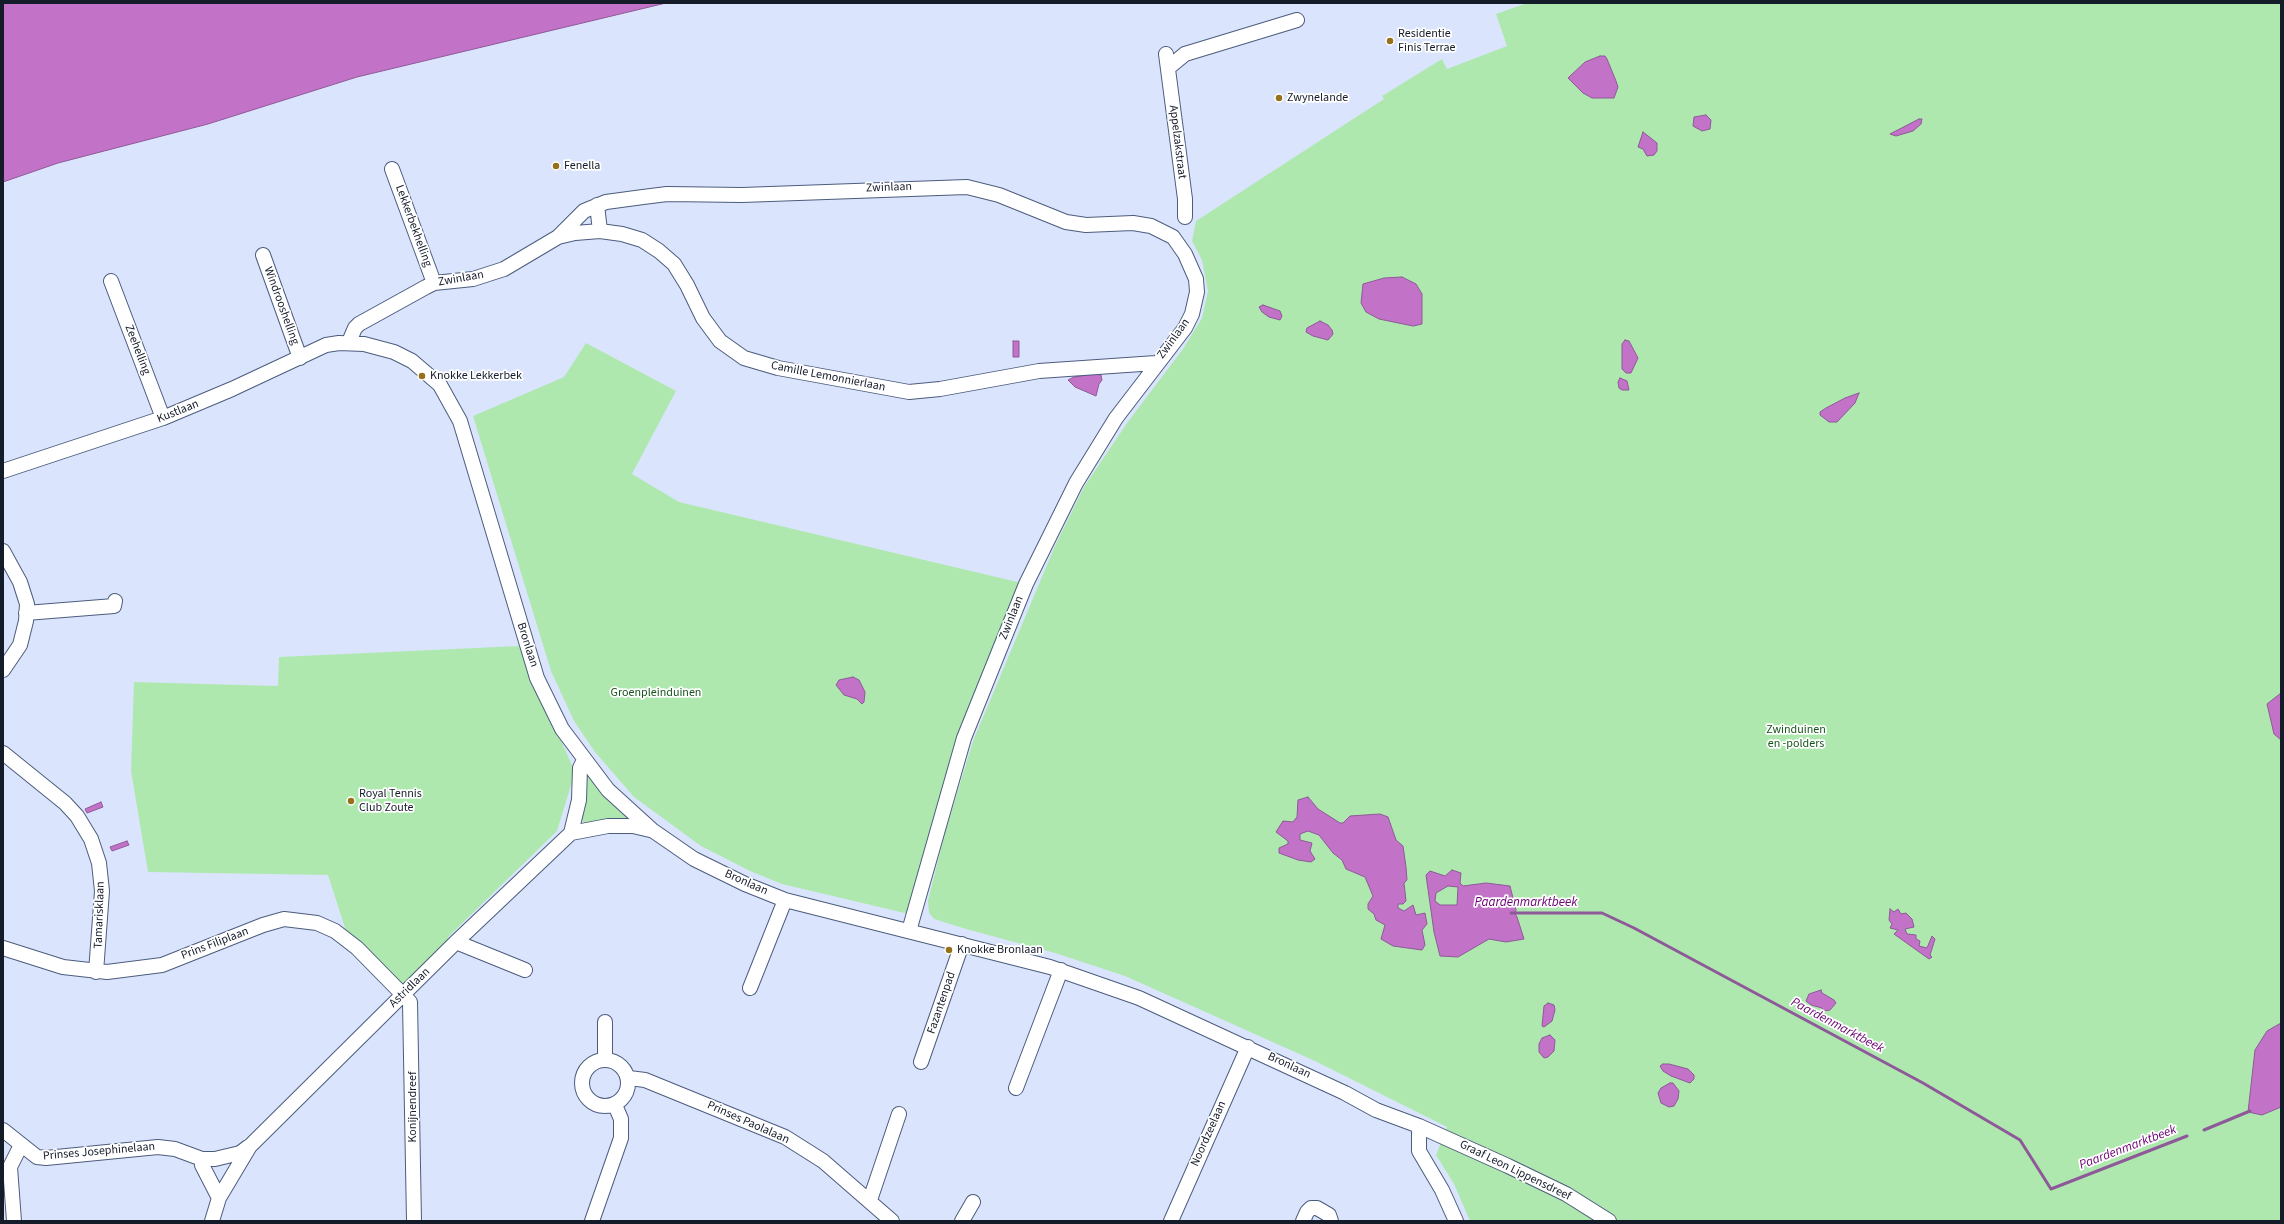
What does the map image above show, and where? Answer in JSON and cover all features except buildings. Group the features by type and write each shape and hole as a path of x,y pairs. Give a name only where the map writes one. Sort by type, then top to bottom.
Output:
{"street":[{"name":"Appelzakstraat","path":"1185,217 1185,199 1167,61 1185,54 1297,20"},
{"name":"Lekkerbekhelling","path":"392,169 434,283"},
{"name":"Zwinlaan","path":"349,342 355,328 359,324 434,283 487,276 504,269 558,237 584,211 597,205 668,194 742,195 967,187 999,195 1066,222 1086,225 1132,223 1151,226 1173,237 1180,245 1191,266 1197,292 1192,314 1184,328 1156,363 1116,418 1076,483 1026,584 964,738 909,931"},
{"path":"597,205 600,231"},
{"name":"Camille Lemonnierlaan","path":"558,237 575,233 600,231 622,234 642,240 659,251 674,264 687,285 703,318 720,341 744,358 778,368 909,392 940,390 1039,371 1156,363"},
{"name":"Windrooshelling","path":"263,255 300,358"},
{"name":"Zeehelling","path":"111,281 163,418"},
{"name":"Kustlaan","path":"3,471 163,418 300,358 326,345 349,342"},
{"name":"Bronlaan","path":"349,342 379,347 412,361 440,385 452,404 460,421 537,678 562,728 584,760 625,807 652,830 694,859 745,884 785,900 1061,970 1139,998 1248,1047 1345,1093 1376,1110 1419,1126"},
{"path":"3,552 20,582 27,604 20,644 3,670"},
{"path":"26,613 114,606 116,601"},
{"name":"Tamarisklaan","path":"3,754 65,803 77,816 91,839 99,862 102,891 96,972"},
{"path":"584,760 580,768 579,800 571,833 608,826 633,826 652,830"},
{"name":"Astridlaan","path":"250,1146 456,942 571,833"},
{"path":"750,988 785,900"},
{"name":"Prins Filiplaan","path":"3,948 47,964 96,972 162,965 275,921 302,920 317,923 347,939 404,995"},
{"path":"456,942 525,970"},
{"name":"Fazantenpad","path":"921,1062 962,944"},
{"path":"1016,1088 1061,970"},
{"name":"Konijnendreef","path":"404,995 410,1002 412,1012 414,1221"},
{"path":"605,1022 605,1059"},
{"name":"Noordzeelaan","path":"1170,1221 1248,1047"},
{"path":"605,1059 620,1065 629,1078 627,1094 615,1105 600,1106 593,1103 583,1092 582,1084 586,1070 598,1061 605,1059"},
{"name":"Prinses Paolalaan","path":"629,1078 645,1080 786,1137 823,1161 870,1200 892,1221"},
{"path":"592,1221 621,1138 621,1119 615,1105"},
{"path":"870,1200 899,1114"},
{"path":"1419,1126 1419,1151 1442,1190 1456,1221"},
{"name":"Graaf Leon Lippensdreef","path":"1419,1126 1547,1184 1609,1221"},
{"name":"Prinses Josephinelaan","path":"3,1130 37,1157 46,1158 158,1147 174,1149 202,1159 223,1158 240,1153 250,1146"},
{"path":"14,1221 10,1167 21,1145"},
{"path":"212,1221 219,1198 250,1146"},
{"path":"202,1159 202,1164 219,1198"},
{"path":"962,1221 973,1202"},
{"path":"1303,1221 1307,1212 1311,1208 1317,1208 1329,1215 1331,1221"}],"green space":[{"name":"Zwinduinen en -polders","path":"1527,3 2281,3 2281,1221 1470,1221 1454,1184 1436,1155 1447,1127 1315,1061 1125,976 1055,953 934,919 929,913 928,901 944,836 973,741 1055,546 1084,487 1127,423 1183,349 1202,318 1208,291 1202,260 1192,241 1196,221 1384,99 1382,96 1442,59 1447,69 1507,46 1496,14"},
{"name":"Groenpleinduinen","path":"586,343 676,391 632,474 679,502 1026,584 964,738 913,915 782,884 750,871 701,846 634,797 595,752 574,721 551,671 473,416 564,377"},
{"name":"Royal Tennis Club Zoute","path":"519,646 575,772 557,831 448,937 450,940 405,986 346,931 328,875 148,872 131,771 134,682 278,686 279,657"},
{"path":"586,771 633,820 588,825 584,823 580,817"}],"shaded area":[{"path":"3,3 666,3 357,77 208,124 58,163 3,182"},
{"path":"1600,56 1605,56 1607,59 1618,87 1614,98 1592,98 1583,93 1568,78 1585,62"},
{"path":"1706,115 1711,120 1710,129 1702,131 1693,126 1694,117"},
{"path":"1919,119 1922,119 1921,124 1913,131 1896,136 1890,134"},
{"path":"1643,132 1657,143 1657,151 1654,155 1647,156 1643,149 1638,147"},
{"path":"1402,277 1416,284 1422,294 1422,324 1413,326 1379,319 1366,312 1361,303 1363,284 1384,278"},
{"path":"1263,305 1280,311 1282,316 1280,320 1269,317 1262,312 1259,307"},
{"path":"1320,321 1328,325 1332,330 1333,334 1328,340 1313,336 1306,332 1307,328"},
{"path":"1625,340 1629,341 1638,358 1631,373 1626,373 1622,369 1622,344"},
{"path":"1013,341 1019,341 1019,357 1013,357"},
{"path":"1094,374 1101,375 1102,380 1099,384 1096,396 1075,387 1068,380 1074,377"},
{"path":"1620,378 1627,381 1629,390 1622,390 1619,388 1618,382"},
{"path":"1859,393 1855,403 1837,422 1829,422 1820,415 1820,412 1826,408 1845,398"},
{"path":"853,677 859,680 865,692 864,702 862,704 857,699 844,695 836,685 839,680"},
{"path":"2281,693 2281,740 2274,734 2267,704"},
{"path":"1308,797 1318,809 1340,823 1343,823 1350,816 1380,814 1388,817 1396,840 1403,846 1406,867 1407,880 1404,883 1406,901 1403,904 1398,904 1398,908 1404,911 1413,905 1416,915 1425,913 1427,924 1422,930 1425,945 1422,950 1393,946 1381,939 1385,925 1376,920 1374,914 1368,909 1368,904 1373,896 1365,877 1346,869 1342,860 1333,853 1319,835 1308,831 1300,834 1300,840 1312,843 1310,851 1315,859 1311,862 1298,860 1279,853 1279,848 1288,844 1288,841 1276,832 1283,821 1293,822 1297,817 1298,800"},
{"path":"101,802 103,807 87,813 85,809"},
{"path":"127,841 129,845 112,851 110,847"},
{"path":"1452,870 1461,873 1460,883 1463,886 1486,883 1510,886 1516,910 1515,914 1524,939 1506,942 1489,939 1458,957 1440,956 1434,932 1426,875 1430,871 1445,876","holes":["1448,886 1458,887 1457,905 1440,905 1435,901 1436,893"]},
{"path":"1890,909 1894,912 1898,909 1901,914 1906,913 1912,919 1914,927 1905,929 1907,934 1916,935 1916,939 1920,941 1919,946 1927,948 1932,936 1935,939 1930,955 1932,957 1929,959 1894,934 1898,930 1890,928 1892,924 1889,920"},
{"path":"1821,990 1822,993 1834,1000 1836,1003 1830,1010 1823,1011 1822,1008 1811,1005 1806,1001 1809,994"},
{"path":"1548,1003 1554,1005 1555,1010 1552,1021 1544,1027 1542,1026 1544,1006"},
{"path":"2281,1023 2281,1107 2262,1115 2248,1112 2255,1050 2267,1031"},
{"path":"1550,1035 1555,1040 1554,1051 1548,1057 1544,1058 1539,1052 1539,1044 1542,1038"},
{"path":"1663,1064 1688,1069 1694,1075 1694,1079 1690,1083 1671,1076 1663,1071 1660,1066"},
{"path":"1673,1083 1679,1091 1678,1099 1674,1106 1669,1107 1661,1103 1658,1093 1661,1088"}],"waterway":[{"name":"Paardenmarktbeek","path":"1511,913 1602,913 1634,928 1923,1083 2020,1140 2051,1189 2187,1136"},
{"name":"Paardenmarktbeek","path":"2204,1130 2250,1111"}],"place":[{"name":"Residentie Finis Terrae","path":"1390,41"},
{"name":"Zwynelande","path":"1279,98"},
{"name":"Fenella","path":"556,166"},
{"name":"Knokke Lekkerbek","path":"422,376"},
{"name":"Royal Tennis Club Zoute","path":"351,801"},
{"name":"Knokke Bronlaan","path":"949,950"}]}
